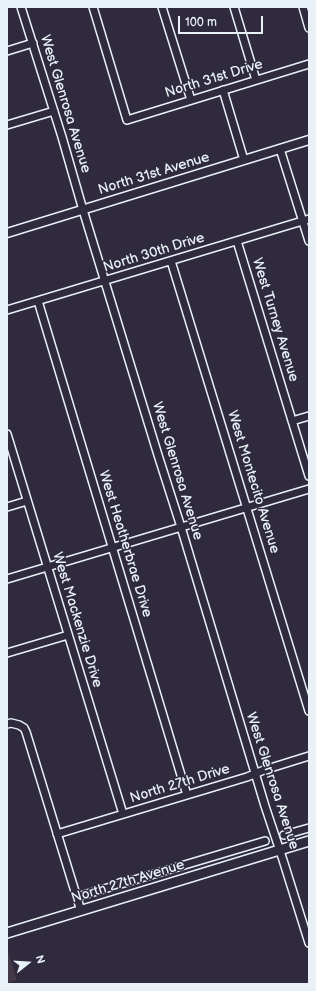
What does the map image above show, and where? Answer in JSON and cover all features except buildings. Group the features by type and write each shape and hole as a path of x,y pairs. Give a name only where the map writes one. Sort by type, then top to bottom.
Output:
{"main road":[{"name":"North 27th Avenue","path":"7,933 305,842"}],"street":[{"name":"West Glenrosa Avenue","path":"21,7 54,110 155,448 181,527 255,774 309,943"},
{"name":"North 31st Drive","path":"93,7 127,120 309,64"},
{"path":"162,7 191,100"},
{"path":"234,7 256,80"},
{"path":"302,7 309,28"},
{"path":"7,51 33,43"},
{"path":"223,90 244,160"},
{"path":"7,125 54,110"},
{"name":"North 31st Avenue","path":"7,233 309,140"},
{"path":"280,149 306,220 309,240"},
{"name":"North 30th Drive","path":"7,310 306,220"},
{"name":"West Turney Avenue","path":"237,241 309,476"},
{"name":"West Montecito Avenue","path":"171,261 309,711"},
{"name":"West Heatherbrae Drive","path":"38,301 187,795"},
{"path":"292,421 309,416"},
{"name":"West Mackenzie Drive","path":"7,434 123,814"},
{"path":"7,579 309,489"},
{"path":"7,507 27,501"},
{"path":"7,653 68,634"},
{"path":"7,724 19,724 26,732 81,911"},
{"name":"North 27th Drive","path":"57,834 247,777 309,756"},
{"path":"284,835 309,828"},
{"name":"North 27th Avenue","path":"297,831 305,842"},
{"name":"North 27th Avenue","path":"77,897 265,841"},
{"path":"252,845 256,857"}],"shaded area":[{"path":"7,948 17,980 7,983"}]}
